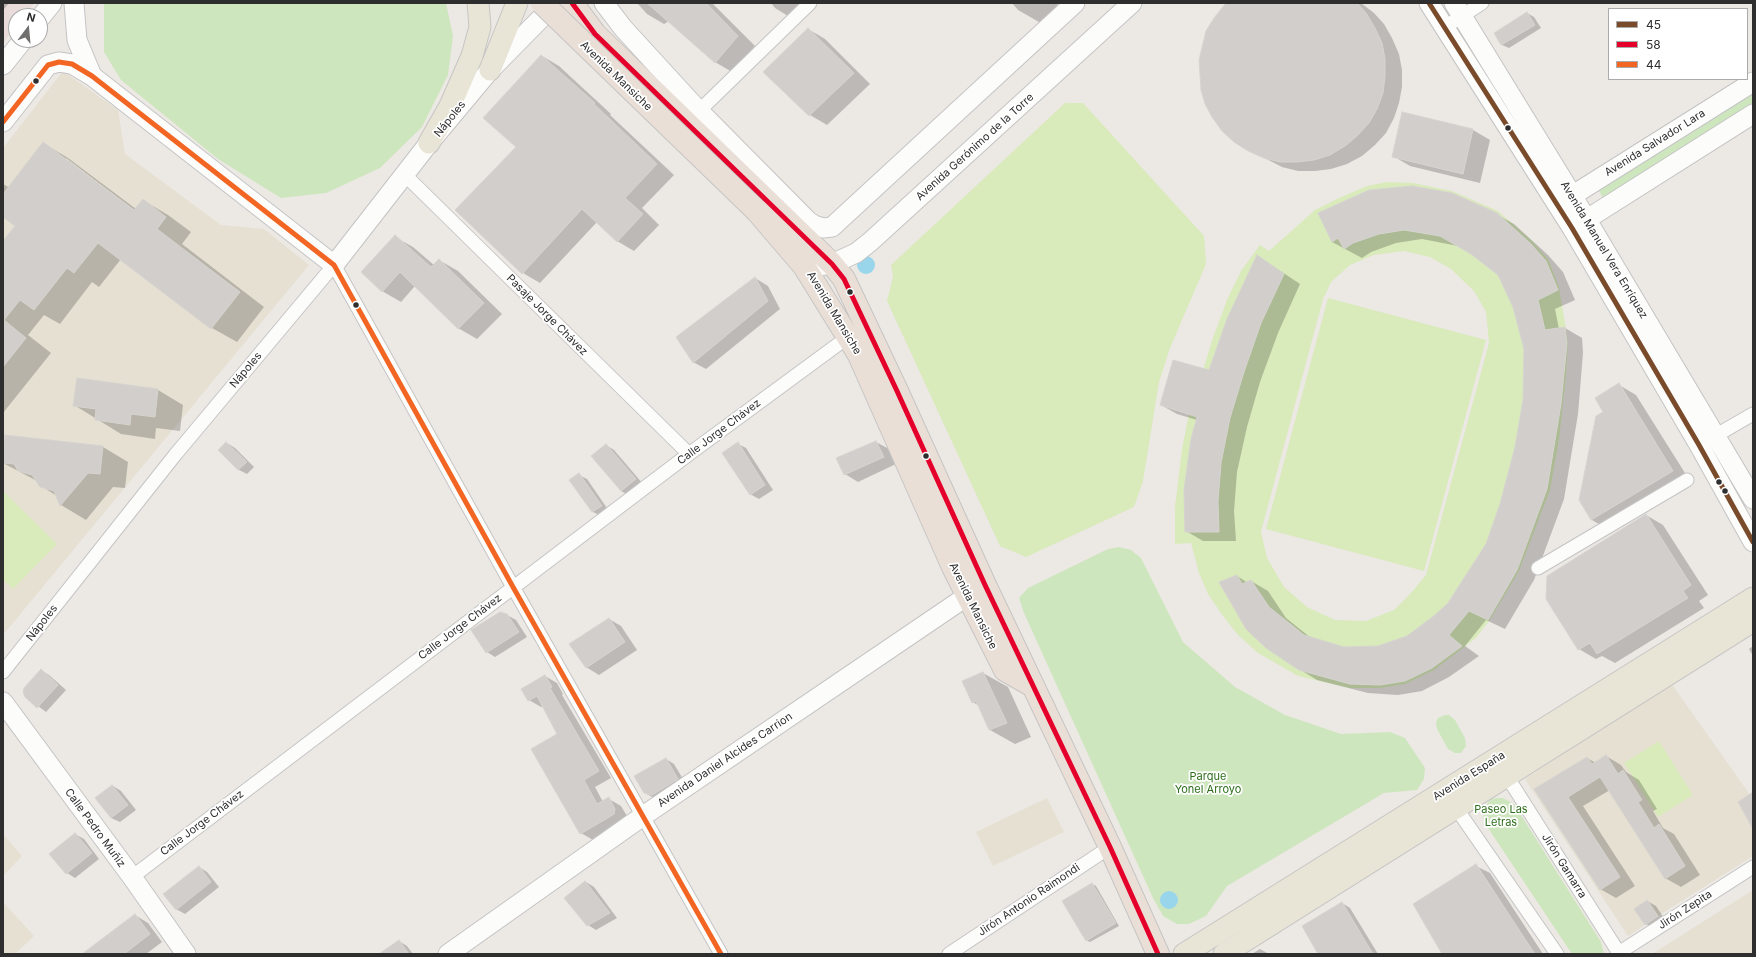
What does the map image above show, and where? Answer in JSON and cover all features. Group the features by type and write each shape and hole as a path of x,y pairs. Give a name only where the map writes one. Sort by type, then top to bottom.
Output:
{"highway":[{"name":"Avenida Mansiche","path":"542,3 760,204 832,264 844,279 897,392 976,590 1005,670 1033,686 1110,847 1158,954"},
{"name":"Avenida Mansiche","path":"572,3 595,34 760,204 804,266 859,355 976,590"}],"main road":[{"path":"74,3 77,40 92,76"},
{"path":"429,143 450,106 472,56 480,26 478,3"},
{"path":"490,70 517,3"},
{"name":"Nápoles","path":"334,264 405,176 429,143 490,70 556,3"},
{"path":"604,3 623,28 699,111 808,221 823,228 832,227 1075,3"},
{"name":"Avenida Gerónimo de la Torre","path":"804,266 832,264 856,253 870,242 1132,3"},
{"name":"Avenida Manuel Vera Enríquez","path":"1429,3 1479,81 1521,130 1565,200 1698,445 1753,542"},
{"name":"Avenida Manuel Vera Enríquez","path":"1458,9 1495,70 1521,130"},
{"path":"3,65 17,48"},
{"path":"3,122 48,65 59,62 72,64 92,76 334,264"},
{"path":"1479,81 1495,70"},
{"name":"Avenida Salvador Lara","path":"1565,200 1753,82"},
{"path":"1579,224 1753,114"},
{"name":"Avenida Manuel Vera Enríquez","path":"1579,224 1715,435 1753,499"},
{"name":"Avenida Daniel Alcides Carrion","path":"448,954 643,816 976,590"},
{"name":"Avenida España","path":"1502,768 1753,598"},
{"name":"Avenida España","path":"1184,954 1753,621"},
{"name":"Calle Pedro Muñiz","path":"3,702 132,877 186,954"},
{"name":"Avenida España","path":"1224,954 1450,799"}],"street":[{"path":"699,111 810,3"},
{"path":"1445,27 1458,9 1482,3"},
{"name":"Pasaje Jorge Chávez","path":"405,176 689,454"},
{"path":"334,264 513,587 721,954"},
{"name":"Nápoles","path":"3,672 175,455 334,264"},
{"name":"Calle Jorge Chávez","path":"132,877 689,454 848,337"},
{"path":"1698,445 1753,414"},
{"path":"1538,568 1687,480"},
{"name":"Jirón Gamarra","path":"1502,768 1618,953"},
{"path":"1450,799 1557,954"},
{"name":"Jirón Antonio Raimondi","path":"949,954 1110,847"},
{"name":"Jirón Zepita","path":"1618,953 1753,867"}],"shaded area":[{"path":"3,3 34,3 30,8 8,8 8,36 3,43"},
{"path":"63,71 118,110 125,154 221,225 264,229 309,265 3,635 3,148"},
{"path":"1671,683 1753,799 1753,856 1658,916 1647,900 1634,909 1645,925 1628,936 1525,779"},
{"path":"1047,798 1064,832 993,866 976,832"},
{"path":"3,834 22,856 3,876"},
{"path":"1753,890 1753,954 1652,954"},
{"path":"3,902 34,936 15,954 3,954"}],"green space":[{"path":"104,3 446,3 453,36 448,75 422,127 380,168 326,193 281,198 218,159 121,80 104,52"},
{"path":"1753,91 1753,108 1604,200 1598,189"},
{"path":"1065,103 1083,103 1204,236 1206,264 1170,348 1159,382 1143,481 1134,507 1026,557 1000,546 887,301 893,277 891,265"},
{"path":"1387,182 1413,183 1452,191 1498,211 1532,241 1548,259 1559,287 1568,342 1559,440 1550,490 1519,571 1491,618 1476,638 1434,670 1405,684 1381,688 1349,688 1298,676 1258,653 1238,635 1208,594 1199,573 1191,543 1175,544 1175,507 1182,449 1189,414 1214,335 1227,300 1241,271 1260,245 1269,251 1315,210 1367,186","holes":["1404,251 1430,257 1451,269 1474,291 1486,312 1489,343 1426,575 1394,610 1366,621 1335,620 1307,607 1284,587 1267,558 1261,532 1323,299 1331,282 1350,265 1374,255"]},
{"path":"1328,298 1486,340 1424,571 1266,529"},
{"path":"3,491 57,544 13,589 3,580"},
{"name":"Parque Yonel Arroyo","path":"1119,547 1131,550 1141,558 1183,642 1235,687 1285,715 1341,734 1390,732 1405,738 1425,768 1424,779 1417,790 1384,793 1227,886 1206,916 1189,924 1177,924 1163,916 1153,898 1024,613 1019,598 1028,588 1108,549"},
{"path":"1449,715 1455,720 1465,738 1466,746 1461,753 1455,753 1448,749 1437,729 1436,722 1438,718"},
{"path":"1659,741 1693,795 1658,817 1624,763"},
{"name":"Paseo Las Letras","path":"1503,798 1514,804 1601,942 1604,954 1572,954 1484,822 1483,809 1491,799"}],"water":[{"path":"862,256 870,256 875,261 873,272 870,274 862,274 857,269 857,261"},
{"path":"1165,891 1173,891 1178,896 1176,907 1173,909 1165,909 1160,904 1160,896"}],"building":[{"path":"647,3 706,3 738,36 715,63"},
{"path":"1226,3 1357,3 1366,13 1382,43 1385,59 1385,76 1383,93 1377,109 1369,123 1357,136 1345,146 1330,155 1314,160 1280,162 1264,158 1248,151 1234,142 1222,131 1205,104 1201,90 1199,60 1206,31"},
{"path":"1527,12 1535,25 1501,45 1494,33"},
{"path":"808,28 854,73 809,116 763,72"},
{"path":"541,55 595,103 594,104 657,164 625,198 643,214 617,242 582,209 522,274 455,210 516,147 483,118"},
{"path":"1402,112 1473,129 1463,174 1392,157"},
{"path":"43,142 134,210 143,199 166,217 157,229 240,292 211,329 98,243 74,273 67,268 34,310 20,300 4,320 26,338 3,367 3,241 15,226 3,217 3,194"},
{"path":"1412,186 1452,193 1497,213 1531,244 1546,261 1558,290 1538,300 1545,330 1565,327 1567,343 1561,404 1547,489 1517,570 1488,620 1469,611 1449,635 1462,646 1432,668 1405,681 1380,685 1350,684 1299,670 1266,648 1246,629 1219,582 1237,575 1242,584 1251,580 1269,607 1304,635 1344,647 1378,646 1407,636 1448,603 1486,544 1500,504 1515,447 1523,400 1524,349 1513,307 1498,275 1471,254 1440,236 1404,230 1379,234 1353,243 1344,249 1338,238 1332,242 1318,213 1369,190"},
{"path":"395,235 431,267 439,259 484,303 458,329 400,272 382,292 361,272"},
{"path":"1257,255 1284,274 1261,323 1230,418 1221,463 1218,501 1219,532 1185,532 1184,490 1191,439 1197,417 1160,405 1173,360 1209,370 1227,319"},
{"path":"755,277 768,301 693,363 676,337"},
{"path":"77,378 158,389 155,417 131,414 130,425 95,420 96,409 73,406"},
{"path":"1619,383 1673,471 1591,520 1579,500 1596,416 1603,412 1595,398"},
{"path":"5,435 103,446 100,474 88,473 60,506 54,491 40,487 32,475 18,471 14,464 3,463"},
{"path":"876,441 884,457 844,475 836,458"},
{"path":"226,442 247,462 238,470 218,450"},
{"path":"738,442 765,485 750,495 722,453"},
{"path":"606,444 636,479 621,491 591,456"},
{"path":"579,473 602,506 592,512 569,480"},
{"path":"1646,514 1691,585 1683,591 1688,598 1597,654 1590,643 1578,650 1546,599 1547,576"},
{"path":"500,612 507,614 519,632 486,653 471,630"},
{"path":"609,618 625,642 586,668 569,644"},
{"path":"41,669 58,685 37,708 25,697 23,692 24,688"},
{"path":"983,672 1007,723 989,730 976,701 972,703 962,681"},
{"path":"545,675 552,687 550,688 599,771 584,780 597,804 609,797 615,809 614,814 580,834 531,749 557,734 537,696 528,701 521,689"},
{"path":"1606,755 1618,774 1623,770 1642,800 1638,802 1654,828 1659,824 1685,866 1665,879 1600,777 1568,797 1620,877 1600,890 1534,789 1587,757 1592,764"},
{"path":"666,758 678,779 652,795 644,793 634,776"},
{"path":"112,785 128,805 111,818 95,798"},
{"path":"1753,792 1753,829 1738,802"},
{"path":"75,833 92,853 66,874 49,854"},
{"path":"1476,864 1535,954 1442,954 1413,904"},
{"path":"199,866 211,882 176,910 163,894"},
{"path":"585,881 610,913 587,926 564,898"},
{"path":"1092,883 1116,923 1086,941 1062,901"},
{"path":"1647,900 1658,916 1645,925 1634,909"},
{"path":"1342,902 1373,954 1318,954 1302,926"},
{"path":"135,914 150,934 124,954 82,954"},
{"path":"399,940 409,954 379,954"}],"transit line":[{"name":"58","path":"572,3 595,34 832,264 844,279 897,391 985,585 1110,847 1158,954"},
{"name":"45","path":"1429,3 1572,228 1699,445 1753,542"},
{"name":"44","path":"3,122 48,65 59,62 72,64 92,76 334,265 513,587 721,954"}]}
